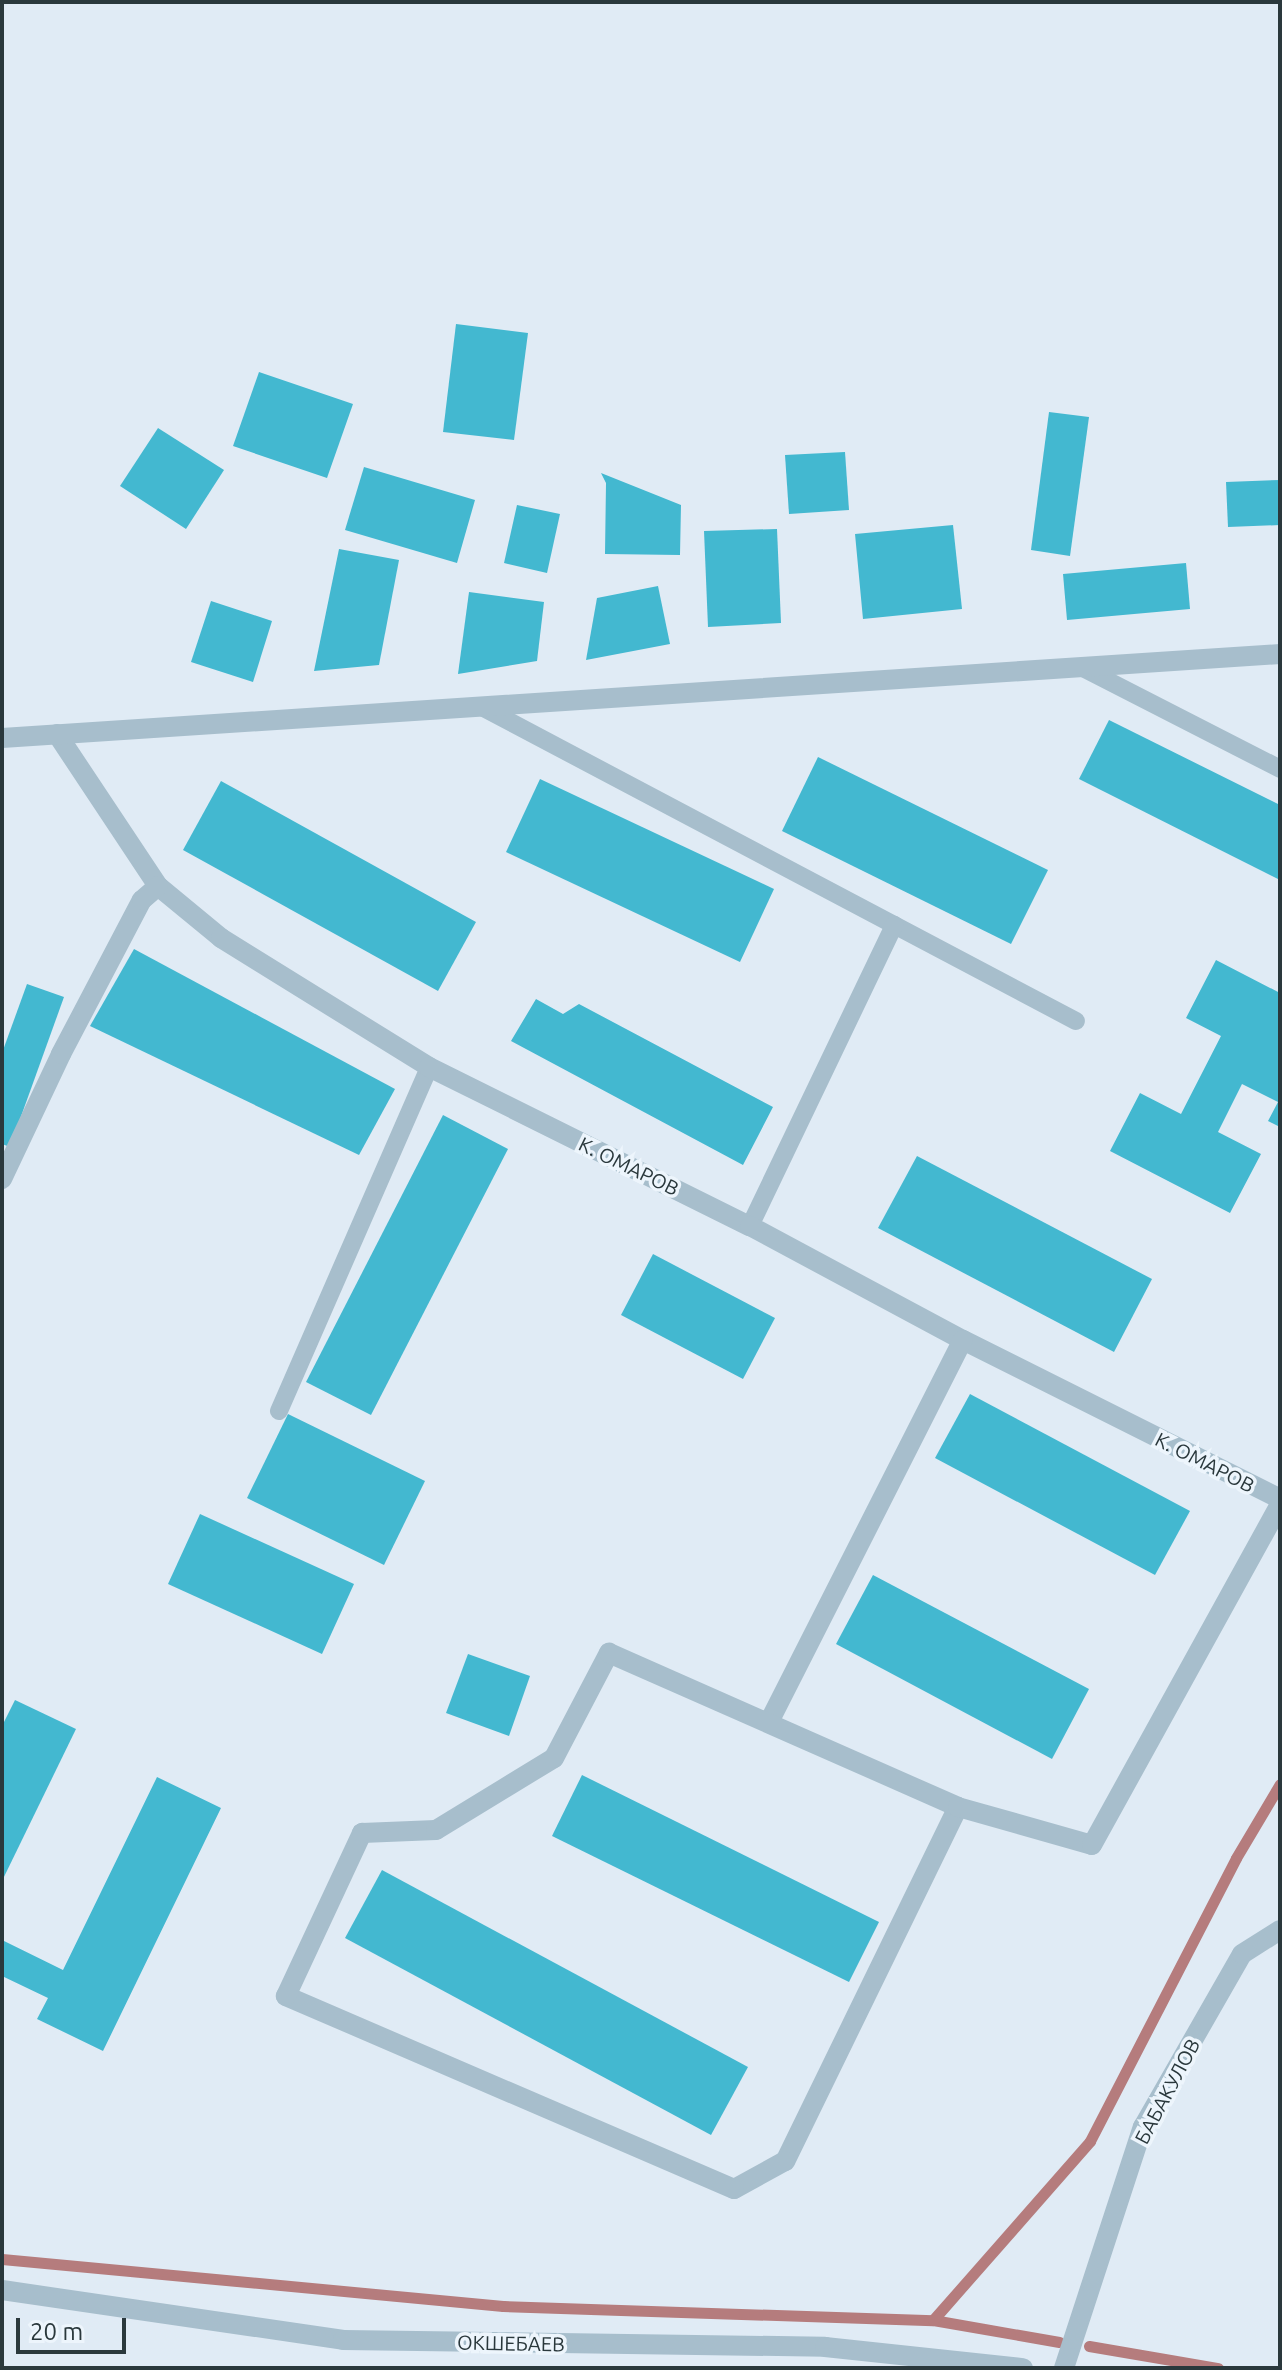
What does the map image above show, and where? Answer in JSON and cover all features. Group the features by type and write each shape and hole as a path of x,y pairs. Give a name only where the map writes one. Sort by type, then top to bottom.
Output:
{"street":[{"path":"2,738 1280,654"},
{"name":"К. ОМАРОВ","path":"57,734 158,886 221,938 429,1067 750,1226 963,1340 1280,1502"},
{"path":"2,1179 61,1054 142,900 158,886"},
{"path":"769,1722 963,1340"},
{"path":"958,1807 785,2161 734,2189 286,1996 362,1833 436,1830 554,1758 609,1653 958,1807 1092,1845 1280,1502"},
{"name":"БАБАКУЛОВ","path":"1064,2368 1143,2127 1242,1954 1280,1930"},
{"name":"ОКШЕБАЕВ","path":"2,2290 343,2340 825,2347 1023,2368"}],"lane":[{"path":"1081,667 1280,769"},
{"path":"480,706 1076,1021"},
{"path":"750,1226 894,925"},
{"path":"279,1411 429,1067"}],"building":[{"path":"456,324 528,333 514,440 443,432"},
{"path":"259,372 353,404 327,478 233,446"},
{"path":"1049,412 1089,417 1070,556 1031,550"},
{"path":"158,428 224,470 186,529 120,486"},
{"path":"845,452 849,510 789,514 785,455"},
{"path":"364,467 475,500 457,563 345,530"},
{"path":"601,473 681,505 680,555 605,554 606,483"},
{"path":"1280,480 1280,525 1228,527 1226,482"},
{"path":"517,505 560,514 547,573 504,563"},
{"path":"953,525 962,609 863,619 855,534"},
{"path":"777,529 781,623 708,627 704,531"},
{"path":"339,549 399,560 379,665 314,671"},
{"path":"1186,563 1190,609 1067,620 1063,574"},
{"path":"658,586 670,644 586,660 597,598"},
{"path":"469,592 544,602 537,661 458,674"},
{"path":"211,601 272,621 253,682 191,662"},
{"path":"1109,720 1280,805 1280,880 1079,779"},
{"path":"818,757 1048,870 1011,944 782,831"},
{"path":"540,779 774,889 740,962 506,852"},
{"path":"221,781 476,922 438,991 183,850"},
{"path":"134,949 395,1089 359,1155 90,1026"},
{"path":"1216,960 1280,993 1280,1127 1268,1121 1278,1102 1242,1084 1218,1132 1261,1154 1230,1213 1110,1151 1140,1093 1181,1114 1221,1036 1186,1018"},
{"path":"27,984 64,997 10,1147 2,1144 2,1053"},
{"path":"536,999 563,1014 579,1004 773,1107 743,1165 511,1041"},
{"path":"443,1115 508,1149 371,1415 306,1382"},
{"path":"917,1156 1152,1279 1114,1352 878,1228"},
{"path":"653,1254 775,1318 743,1379 621,1315"},
{"path":"970,1394 1190,1511 1155,1575 935,1458"},
{"path":"288,1414 425,1481 384,1565 247,1498"},
{"path":"200,1514 354,1584 322,1654 168,1584"},
{"path":"873,1575 1089,1689 1052,1759 836,1644"},
{"path":"468,1654 530,1676 509,1736 446,1713"},
{"path":"15,1700 76,1729 2,1881 2,1726"},
{"path":"582,1775 879,1922 849,1982 552,1836"},
{"path":"157,1777 221,1808 103,2051 37,2019 48,1998 2,1976 2,1940 63,1970"},
{"path":"382,1870 748,2067 711,2135 345,1938"}],"waterway":[{"path":"933,2320 1090,2141 1236,1858 1280,1784"},
{"path":"2,2259 503,2306 933,2320 1059,2342"},
{"path":"1089,2346 1218,2368"}]}
